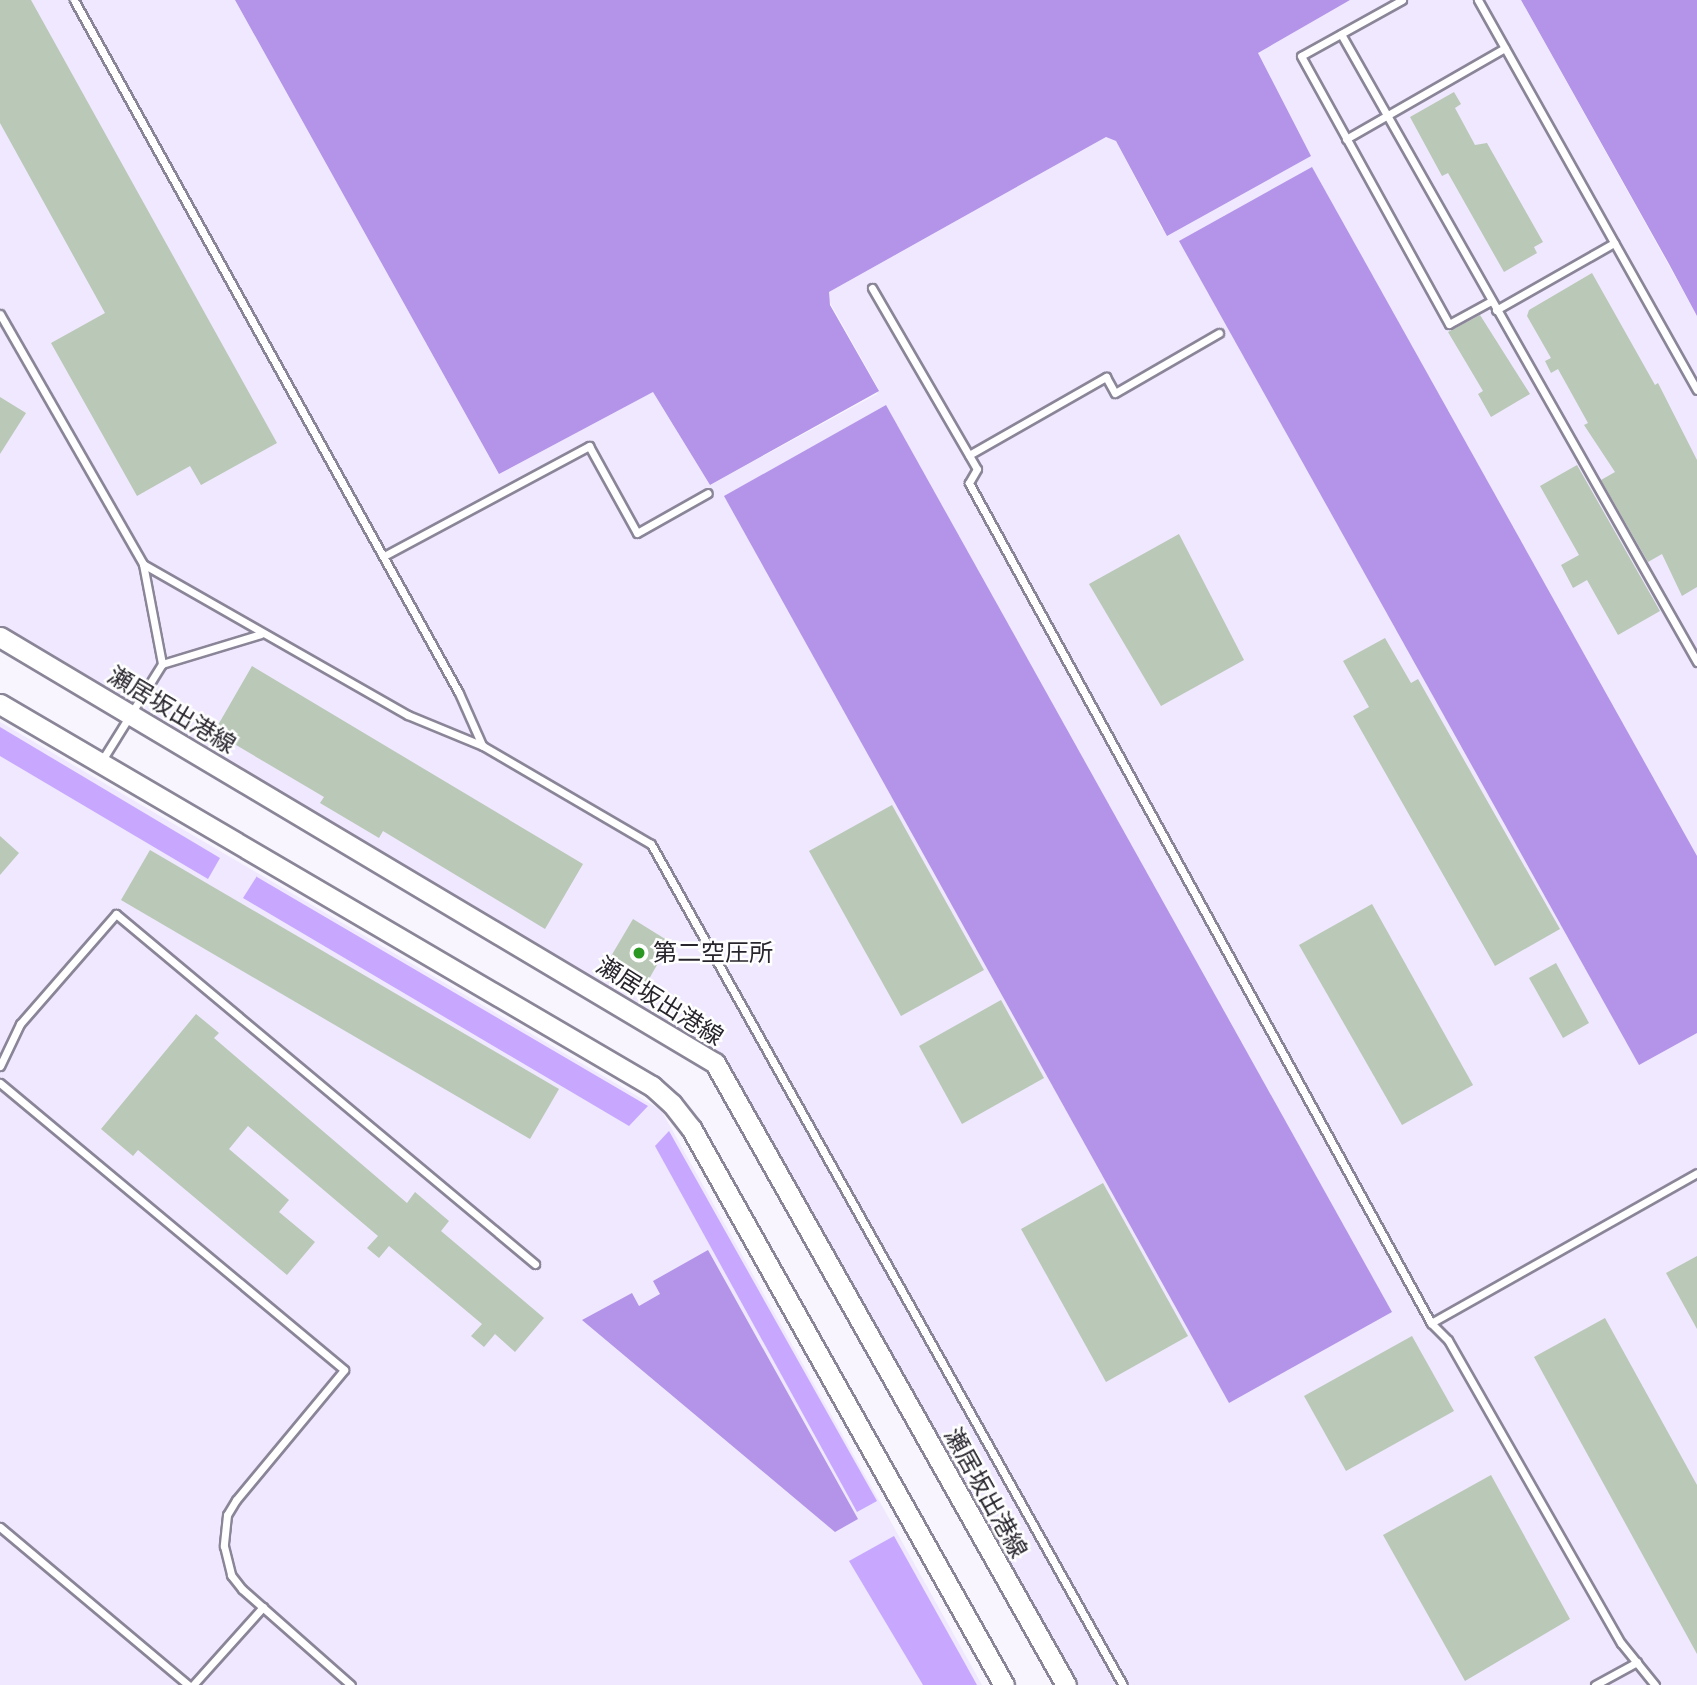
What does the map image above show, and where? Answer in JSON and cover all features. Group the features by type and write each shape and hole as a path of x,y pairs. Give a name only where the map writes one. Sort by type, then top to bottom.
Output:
{"main road":[{"name":"瀬居坂出港線","path":"0,637 715,1063 1066,1685"},
{"path":"0,704 652,1086 672,1104 691,1128 1004,1685"}],"lane":[{"path":"74,0 384,556 459,693 483,746"},
{"path":"1402,0 1300,56 1449,324 1491,301"},
{"path":"1478,0 1697,390"},
{"path":"1341,34 1697,662"},
{"path":"1346,139 1505,48"},
{"path":"1496,310 1614,243"},
{"path":"872,288 977,469 969,483 1432,1323 1448,1340 1621,1643 1655,1685"},
{"path":"0,314 143,564 162,664"},
{"path":"969,456 1106,377 1115,393 1219,333"},
{"path":"384,556 589,446 637,533 708,493"},
{"path":"143,564 261,634 408,715 483,746 651,844 1123,1685"},
{"path":"100,762 162,664 261,634"},
{"path":"0,1066 20,1024 116,914 535,1264"},
{"path":"0,1083 344,1370 227,1515 226,1561 242,1588 351,1685"},
{"path":"1432,1323 1697,1172"},
{"path":"0,1527 191,1685 263,1607"},
{"path":"1595,1685 1637,1662"}],"shaded area":[{"path":"0,0 235,0 499,474 653,392 710,485 877,394 878,388 828,299 829,292 1106,137 1116,141 1162,229 1310,156 1258,63 1258,53 1265,46 1350,0 1521,0 1697,316 1697,1685 1078,1685 722,1053 0,631"},
{"path":"235,0 1350,0 1258,53 1311,156 1167,236 1116,141 1106,137 829,292 830,305 879,391 710,485 653,392 499,474"},
{"path":"1521,0 1697,0 1697,316 1669,264"},
{"path":"1312,167 1697,856 1697,1033 1639,1065 1179,241"},
{"path":"886,405 1392,1312 1229,1403 724,496"},
{"path":"0,722 661,1110 982,1685 0,1685"},
{"path":"0,727 220,858 208,879 0,756"},
{"path":"257,876 648,1106 629,1126 243,898"},
{"path":"669,1131 877,1501 857,1512 655,1146"},
{"path":"708,1250 858,1519 835,1532 582,1320 632,1293 639,1306 660,1294 653,1281"},
{"path":"894,1536 977,1685 923,1685 849,1561"}],"building":[{"path":"0,0 31,0 277,443 201,485 190,466 137,496 51,343 105,313 0,123"},
{"path":"1454,92 1461,104 1455,108 1475,145 1487,143 1543,242 1534,247 1537,253 1504,272 1448,173 1442,176 1410,117"},
{"path":"1592,273 1655,385 1658,383 1697,460 1697,587 1682,596 1662,554 1648,562 1601,480 1615,472 1584,425 1588,423 1558,369 1551,373 1545,361 1551,358 1527,316 1529,310"},
{"path":"1480,315 1530,394 1491,417 1478,394 1483,391 1448,332"},
{"path":"0,397 26,413 0,454"},
{"path":"1577,465 1660,611 1618,635 1587,580 1573,588 1561,565 1579,555 1540,486"},
{"path":"1179,534 1244,660 1161,706 1089,584"},
{"path":"1385,638 1411,683 1418,679 1560,929 1495,966 1353,716 1369,707 1343,661"},
{"path":"252,666 583,864 545,929 383,831 379,838 320,803 324,797 214,732"},
{"path":"892,805 984,970 901,1016 809,851"},
{"path":"0,836 19,853 0,875"},
{"path":"150,850 559,1089 530,1139 121,900"},
{"path":"1372,904 1473,1085 1402,1125 1299,945"},
{"name":"第二空圧所","path":"633,919 670,942 645,986 607,963"},
{"path":"1556,963 1589,1023 1563,1038 1529,978"},
{"path":"1001,1000 1044,1078 962,1124 919,1046"},
{"path":"196,1014 219,1033 214,1038 407,1203 415,1192 449,1221 441,1231 544,1318 515,1352 495,1334 484,1347 471,1336 482,1324 389,1246 379,1258 367,1248 378,1236 248,1126 229,1149 289,1200 279,1212 315,1242 287,1275 138,1150 133,1156 101,1129"},
{"path":"1103,1183 1188,1336 1106,1382 1021,1229"},
{"path":"1697,1256 1697,1329 1666,1273"},
{"path":"1605,1318 1697,1485 1697,1654 1534,1357"},
{"path":"1412,1336 1454,1411 1346,1471 1304,1396"},
{"path":"1491,1475 1570,1619 1465,1681 1383,1535"}],"place":[{"name":"第二空圧所","path":"639,953"}]}
